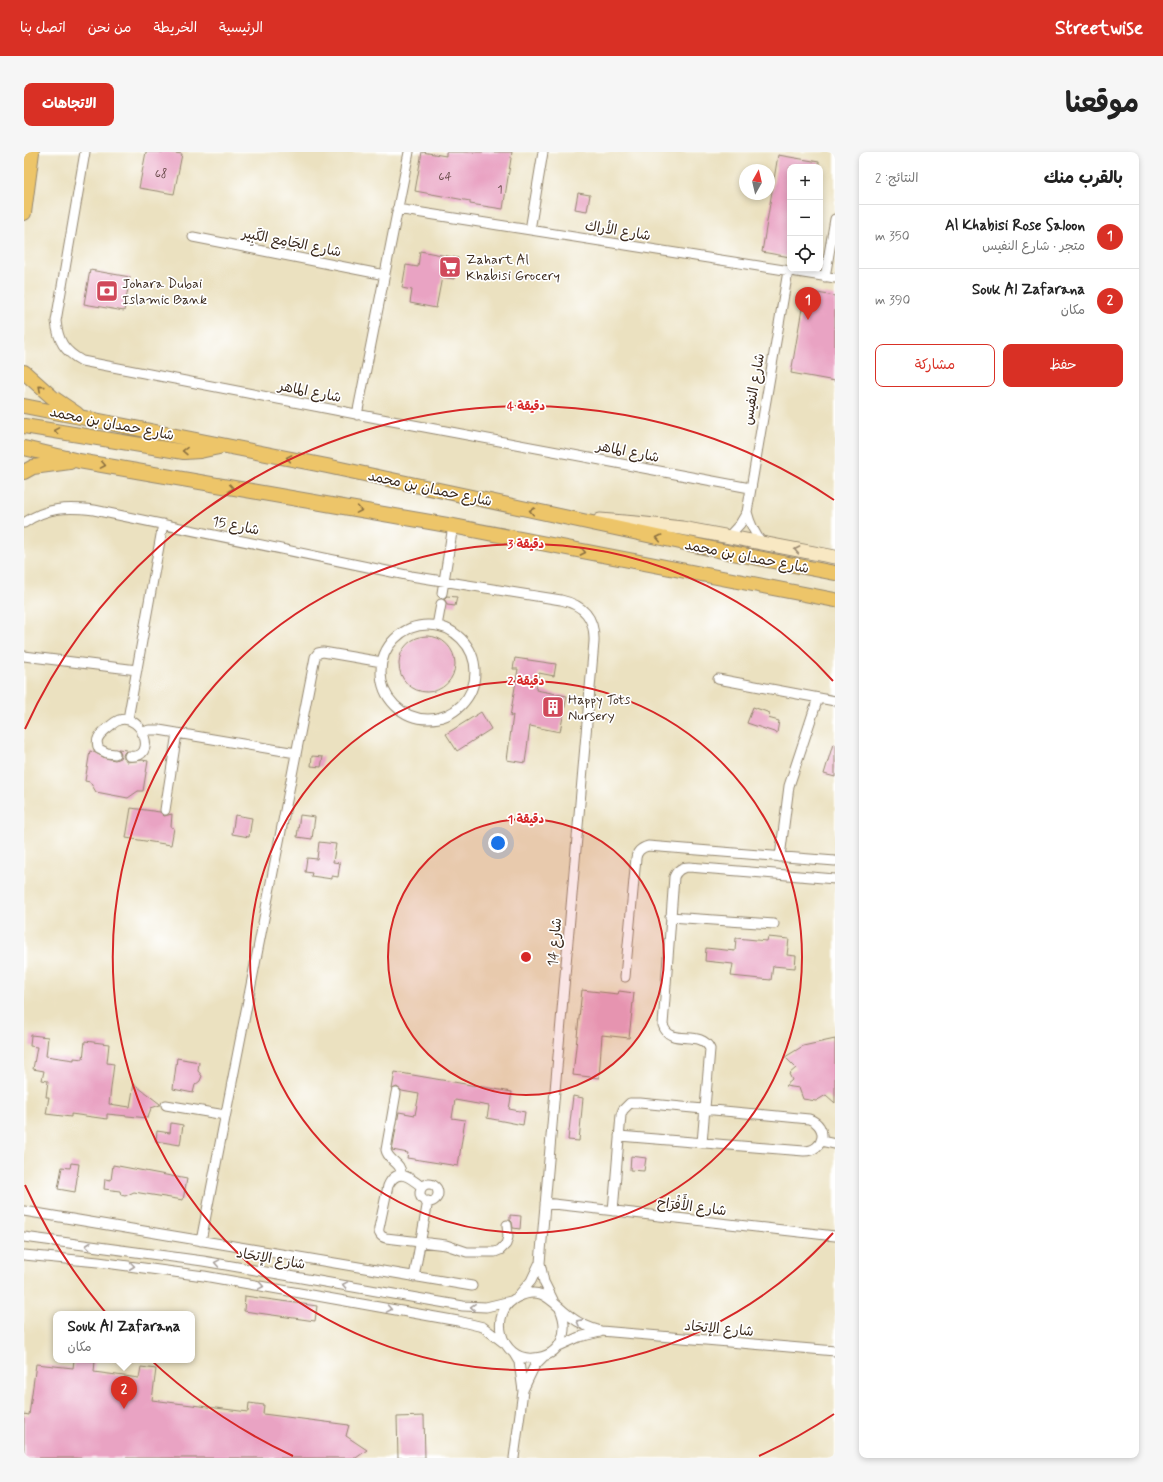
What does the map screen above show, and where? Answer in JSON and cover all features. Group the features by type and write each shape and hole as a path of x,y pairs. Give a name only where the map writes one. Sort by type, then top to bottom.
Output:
{"main road":[{"path":"24,213 32,152"},
{"path":"24,372 52,397 82,417"},
{"name":"شارع حمدان بن محمد","path":"24,406 327,466 722,551 835,573"},
{"path":"24,426 184,452 200,451 223,445"},
{"name":"شارع حمدان بن محمد","path":"24,448 79,461 453,526 835,600"},
{"path":"24,472 33,467 79,461"}],"street":[{"name":"شارع الماهر","path":"85,152 56,316 57,331 60,340 73,356 82,361 357,415 750,488"},
{"path":"357,415 408,152"},
{"path":"530,230 543,152"},
{"name":"شارع الأراك","path":"397,209 787,271"},
{"path":"825,277 835,219"},
{"name":"شارع الجَامِع الكَبِير","path":"193,237 384,275"},
{"name":"شارع النفيس","path":"762,544 749,522 747,512 788,272"},
{"name":"شارع الأراك","path":"794,272 835,278"},
{"name":"شارع 15","path":"24,523 41,513 66,508 94,510 386,571 444,582 571,602 580,607 587,614 592,623"},
{"name":"شارع النفيس","path":"728,537 740,524 747,512"},
{"path":"572,519 636,523 682,528 835,557"},
{"path":"128,719 163,524"},
{"path":"442,593 453,526"},
{"path":"437,626 440,604"},
{"name":"شارع 14","path":"553,1300 544,1282 540,1263 593,650 594,632 592,623"},
{"path":"418,626 437,626 454,632 467,645 474,662 475,681 472,690 462,705 455,711 442,717 428,719 410,716 402,711 389,698 382,681 382,662 389,646 402,633 418,626"},
{"path":"201,1241 316,655 323,652 382,662"},
{"path":"24,656 137,670"},
{"path":"718,679 835,701"},
{"path":"780,857 789,786 818,698"},
{"path":"115,754 102,751 97,742 98,738 117,721 128,719 136,724 146,740 145,750 138,755 129,756"},
{"path":"142,733 154,730 296,753"},
{"path":"165,810 177,733"},
{"path":"625,977 636,858 641,848 648,846 835,861"},
{"path":"702,1143 710,1053 708,1046 699,1039 671,1036 666,1032 663,1025 674,877 678,870 686,867 835,878"},
{"path":"670,917 774,924"},
{"path":"396,1093 386,1150 389,1158 398,1163 400,1167 400,1175"},
{"path":"613,1211 619,1136 621,1115 623,1110 630,1104 640,1102 809,1119 814,1121 820,1128 822,1137 821,1141 813,1150 804,1151 619,1136"},
{"path":"166,1105 225,1115"},
{"path":"821,1141 835,1144"},
{"path":"422,1187 410,1177 400,1175 394,1178 388,1186 379,1232 381,1236 386,1238 446,1245 467,1252 495,1252 504,1247 506,1244 508,1237 507,1225"},
{"path":"422,1187 430,1184 437,1187 438,1195 432,1201 428,1201"},
{"path":"422,1187 421,1194 425,1200 428,1201"},
{"path":"414,1277 428,1201"},
{"name":"شارع الأَفْرَاح","path":"545,1203 835,1236"},
{"path":"24,1211 472,1286"},
{"name":"شارع الإتحَاد","path":"24,1237 203,1261 463,1306 486,1307 514,1299"},
{"name":"شارع الإتحَاد","path":"24,1255 98,1262 204,1276 458,1321 484,1328 504,1343"},
{"name":"شارع 14","path":"514,1299 531,1281 540,1263"},
{"path":"514,1458 523,1391 519,1362 504,1343 500,1325 503,1312 514,1299 526,1294 536,1294 553,1300 560,1309 564,1318 565,1327 559,1346 543,1357 535,1365 523,1391"},
{"name":"شارع الإتحَاد","path":"560,1309 579,1323 601,1332"},
{"name":"شارع الإتحَاد","path":"559,1346 579,1337 601,1332 835,1351"},
{"path":"512,1352 522,1357 532,1359 543,1357"}],"building":[{"path":"146,152 169,152 182,154 174,194 139,188"},
{"path":"422,152 446,156 446,152 512,152 503,209 470,204 470,201 415,191"},
{"path":"778,155 819,162 819,164 787,164 787,256 762,252 771,200 775,200 775,173"},
{"path":"578,193 590,195 587,211 575,209"},
{"path":"420,251 458,258 454,279 442,277 436,308 410,303 412,290 402,288 406,265 418,267"},
{"name":"Johara Dubai Islamic Bank","path":"90,270 130,277 124,311 84,304"},
{"path":"805,291 835,296 835,381 791,373"},
{"path":"447,596 457,597 455,606 447,605 444,599"},
{"path":"427,636 438,638 447,644 453,653 455,664 453,675 447,684 438,690 427,692 416,690 407,684 401,675 399,664 401,653 407,644 416,638"},
{"path":"515,658 556,664 554,676 539,673 536,690 567,696 560,732 530,726 525,763 507,760 513,715 510,717 518,669 513,669"},
{"path":"753,707 770,713 768,718 779,721 777,733 747,723"},
{"path":"481,712 491,729 457,751 446,734"},
{"path":"833,744 835,745 835,777 824,774"},
{"path":"118,749 127,750 123,756 127,762 142,760 148,761 143,791 138,791 128,798 96,792 90,782 85,781 90,751 105,758 115,760 120,758 121,755"},
{"path":"312,756 323,757 321,767 311,766"},
{"path":"131,808 160,812 164,816 172,814 171,827 174,828 171,845 126,838"},
{"path":"235,815 252,818 249,837 232,834"},
{"path":"300,815 315,817 312,839 297,837"},
{"path":"319,842 336,844 333,862 340,863 338,877 332,876 332,879 311,876 312,873 305,872 307,858 317,859"},
{"path":"768,937 789,939 787,955 796,956 795,968 773,966 771,980 731,976 733,964 705,961 706,948 735,951 736,938 767,941"},
{"path":"582,990 618,994 619,991 634,993 629,1038 602,1035 599,1078 573,1075"},
{"path":"31,1035 48,1037 46,1056 74,1060 74,1058 83,1059 85,1041 109,1044 107,1063 114,1064 109,1104 130,1107 134,1084 160,1105 151,1108 148,1118 107,1114 107,1119 71,1114 71,1117 46,1114 49,1097 46,1097 48,1081 42,1080 44,1071 33,1069 37,1047 30,1046"},
{"path":"835,1039 835,1103 826,1095 816,1101 803,1099 799,1088 785,1086 792,1080 789,1074 796,1068 785,1057 803,1046"},
{"path":"177,1058 199,1062 198,1071 202,1076 200,1081 195,1085 193,1093 173,1089"},
{"path":"395,1072 512,1092 509,1109 525,1112 523,1125 487,1118 489,1106 455,1100 452,1118 465,1120 458,1166 407,1158 408,1153 392,1150 399,1112 415,1115 419,1094 402,1091 397,1087 392,1089"},
{"path":"573,1096 583,1098 579,1141 568,1140"},
{"path":"171,1123 183,1125 180,1145 156,1141 157,1131 170,1133"},
{"path":"631,1156 646,1158 644,1171 630,1170"},
{"path":"71,1163 79,1164 75,1192 58,1189 62,1167 70,1168"},
{"path":"113,1165 187,1179 183,1200 134,1192 125,1196 121,1195 120,1191 104,1189 105,1179 111,1180"},
{"path":"510,1215 521,1216 520,1229 513,1228"},
{"path":"245,1296 317,1306 315,1321 244,1311"},
{"path":"74,1363 95,1363 94,1372 139,1378 141,1367 156,1369 152,1400 248,1412 249,1403 264,1405 263,1414 349,1425 346,1436 367,1450 356,1458 24,1458 24,1414 29,1415 36,1364 73,1368"},
{"path":"424,1416 425,1458 398,1458 397,1417"}],"place":[{"name":"Zahart Al Khabisi Grocery","path":"450,267"},
{"name":"Johara Dubai Islamic Bank","path":"107,291"},
{"name":"Al Khabisi Rose Saloon","path":"808,320"},
{"name":"Happy Tots Nursery","path":"553,707"},
{"name":"Souk Al Zafarana","path":"124,1409"}]}
